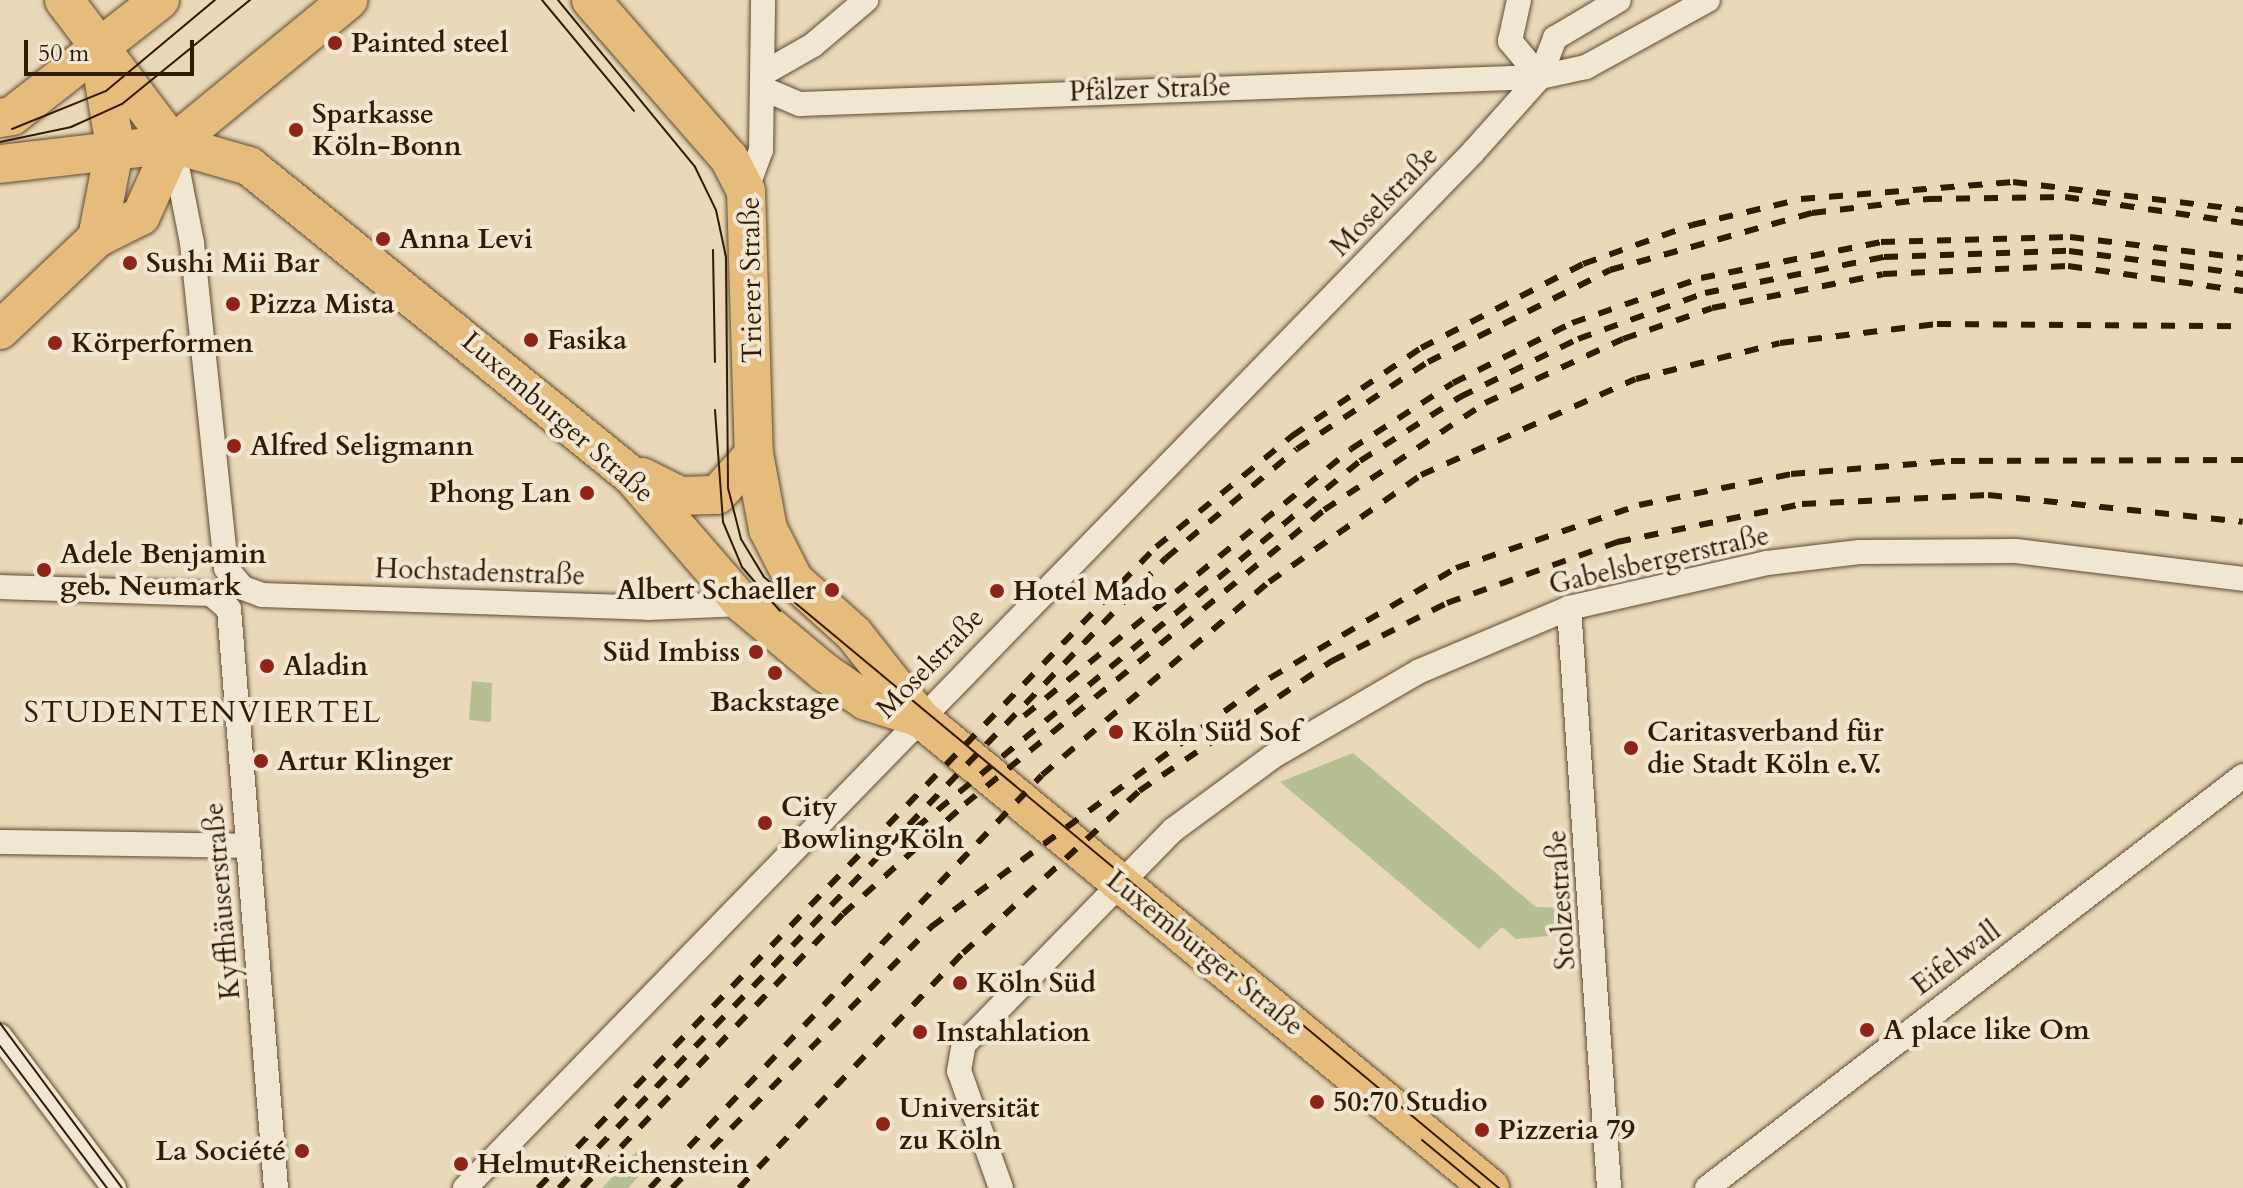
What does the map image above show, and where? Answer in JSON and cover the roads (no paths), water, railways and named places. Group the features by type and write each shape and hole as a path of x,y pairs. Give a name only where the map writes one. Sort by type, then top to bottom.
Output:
{"main road":[{"path":"64,0 173,144"},
{"path":"0,118 12,116 160,0"},
{"path":"0,330 97,238 141,216 173,144 323,13 348,0"},
{"path":"591,0 729,158 746,191"},
{"path":"97,238 115,146 98,47"},
{"name":"Luxemburger Straße","path":"0,164 115,146 173,144 249,166 632,476 743,604 866,701 920,718"},
{"name":"Trierer Straße","path":"746,191 754,454 780,559"},
{"path":"632,476 680,496 717,495 754,454"},
{"name":"Luxemburger Straße","path":"780,559 854,634 920,718 1490,1188"}],"street":[{"name":"Trierer Straße","path":"746,191 761,150 763,0"},
{"path":"764,81 866,0"},
{"path":"1519,0 1510,41 1540,77 1555,38 1619,0"},
{"name":"Pfälzer Straße","path":"764,81 800,104 1540,77 1586,67 1708,0"},
{"name":"Moselstraße","path":"465,1188 1540,77"},
{"name":"Hochstadenstraße","path":"173,144 192,243 226,568 243,588 262,595 743,604"},
{"name":"Gabelsbergerstraße","path":"1001,1188 959,1071 961,1048 1173,830 1272,757 1420,671 1569,608 1767,563 1859,552 2016,551 2243,579"},
{"name":"Kyffhäuserstraße","path":"0,587 211,594 229,609 276,1188"},
{"name":"Stolzestraße","path":"1569,608 1609,1188"},
{"name":"Eifelwall","path":"1707,1188 2243,776"},
{"path":"0,842 246,846"},
{"path":"0,1036 114,1188"}],"tram line":[{"path":"12,129 106,91 215,0"},
{"path":"0,142 71,127 122,104 250,0"},
{"path":"542,0 634,111"},
{"path":"558,0 695,167 716,210 726,257 728,488 741,539 764,577 1499,1188"},
{"path":"713,250 715,362"},
{"path":"715,410 723,522 742,567 780,611"},
{"path":"0,1023 122,1188"},
{"path":"0,1046 107,1188"},
{"path":"1422,1140 1480,1188"}],"railway":[{"path":"538,1188 1156,547 1292,436 1421,348 1583,264 1692,225 1801,199 2013,182 2243,210"},
{"path":"559,1188 1166,558 1297,449 1428,362 1610,270 1812,213 1928,199 2065,197 2243,223"},
{"path":"1024,716 1351,449 1453,383 1572,323 1701,278 1881,242 2070,237 2243,258"},
{"path":"916,828 1360,461 1460,397 1578,339 1705,293 1884,257 2069,251 2243,274"},
{"path":"582,1188 843,914 965,804 1324,510 1485,403 1623,339 1712,308 1883,274 2068,266 2243,291"},
{"path":"650,1188 1042,775 1269,582 1421,475 1636,379 1780,343 1937,324 2243,326"},
{"path":"672,1188 931,927 1270,678 1456,568 1639,505 1791,474 1951,461 2243,460"},
{"path":"739,1188 963,953 1139,791 1332,661 1447,603 1617,542 1802,504 1988,495 2243,522"}],"place":[{"name":"Painted steel","path":"335,43"},
{"name":"Sparkasse Köln-Bonn","path":"296,130"},
{"name":"Anna Levi","path":"383,239"},
{"name":"Sushi Mii Bar","path":"130,263"},
{"name":"Pizza Mista","path":"233,304"},
{"name":"Fasika","path":"531,340"},
{"name":"Körperformen","path":"55,343"},
{"name":"Alfred Seligmann","path":"234,446"},
{"name":"Phong Lan","path":"587,493"},
{"name":"Adele Benjamin geb. Neumark","path":"44,570"},
{"name":"Albert Schaeller","path":"832,590"},
{"name":"Hotel Mado","path":"997,591"},
{"name":"Süd Imbiss","path":"756,652"},
{"name":"Aladin","path":"267,666"},
{"name":"Backstage","path":"775,673"},
{"name":"Köln Süd Sof","path":"1116,732"},
{"name":"Caritasverband für die Stadt Köln e.V.","path":"1631,748"},
{"name":"Artur Klinger","path":"261,761"},
{"name":"City Bowling Köln","path":"765,823"},
{"name":"Köln Süd","path":"960,983"},
{"name":"A place like Om","path":"1867,1030"},
{"name":"Instahlation","path":"920,1032"},
{"name":"50:70 Studio","path":"1317,1102"},
{"name":"Universität zu Köln","path":"883,1124"},
{"name":"Pizzeria 79","path":"1482,1130"},
{"name":"La Société","path":"302,1151"},
{"name":"Helmut Reichenstein","path":"461,1164"}],"district":[{"name":"STUDENTENVIERTEL","path":"203,713"}]}
